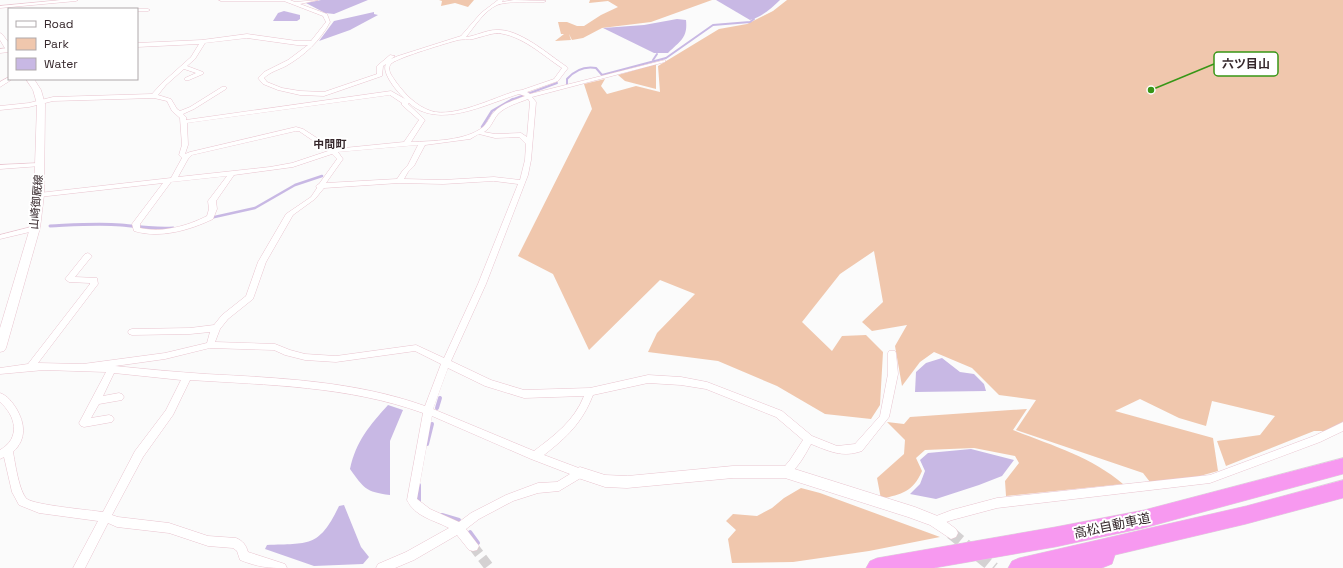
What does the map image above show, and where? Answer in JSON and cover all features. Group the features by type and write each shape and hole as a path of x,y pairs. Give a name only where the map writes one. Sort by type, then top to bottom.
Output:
{"highway":[{"name":"高松自動車道","path":"877,568 1055,537 1144,519 1343,466"},
{"name":"高松自動車道","path":"1019,568 1246,514 1343,489"},
{"path":"1070,568 1246,514"}],"main road":[{"path":"0,35 8,47"},
{"name":"山崎御厩線","path":"0,348 35,228 38,195 40,101 37,90 31,80"}],"street":[{"path":"0,7 76,0"},
{"path":"221,0 285,0 296,3 327,17 328,22 314,43 285,63 265,73 261,78 265,83 300,93 324,94 380,75 380,66 392,55 411,50 422,50"},
{"path":"296,3 316,0"},
{"path":"407,102 390,78 387,72 387,66 400,57 461,38 483,14 500,0"},
{"path":"495,4 517,1 544,1"},
{"path":"138,10 148,10"},
{"path":"461,38 469,40 496,32 510,33 565,68 556,80 526,94 496,112 481,133"},
{"path":"138,45 203,42 247,36 298,43 314,43"},
{"path":"154,96 164,84 196,55 196,52 203,42"},
{"path":"184,122 391,93 427,113 442,115 458,112 518,92 526,94 663,61"},
{"path":"184,67 201,72 187,79"},
{"path":"179,114 192,108 224,88"},
{"path":"473,546 466,539 459,528 417,508 412,500 428,411 446,362 482,284 522,182 528,160 532,102 526,94"},
{"path":"0,108 29,105 40,101 53,99 154,96 169,100 174,110 183,117 185,145 182,154 185,158"},
{"path":"406,144 422,120 404,104 407,102"},
{"path":"210,345 216,328 225,317 250,298 262,262 290,214 313,198 319,186 340,159 333,151 301,130 296,129 245,142 200,151 185,158 172,180 136,227 144,232 170,231 191,227 210,217 213,209 212,201 232,173"},
{"path":"38,195 283,167 333,151 456,140 481,133 495,136 521,135 529,143"},
{"path":"399,181 405,171 411,166 422,144"},
{"path":"0,167 39,165"},
{"path":"319,186 399,181 443,182 494,179 522,182"},
{"path":"0,237 35,228"},
{"path":"31,366 94,284 94,280 69,279 88,256"},
{"path":"132,332 190,332 216,328"},
{"path":"76,368 165,356 210,345 267,346 306,357 336,359 416,348 488,383 524,394 590,392 648,379 681,381 707,386 779,414 809,438 837,450 858,448 884,417 893,374 892,352"},
{"path":"0,370 31,366 111,370 348,390 393,400 428,411 535,456 605,481 627,482 733,472 785,472 910,511 935,522 951,533"},
{"path":"109,419 84,424 111,370"},
{"path":"79,568 139,454 170,412 187,376"},
{"path":"535,456 572,426 584,410 590,392"},
{"path":"0,397 6,400 20,420 20,433 4,453 23,502 39,508 106,517 117,522 169,528 208,541 236,543 241,548 244,556 281,568"},
{"path":"95,401 119,397"},
{"path":"935,522 952,515 997,503 1210,479 1318,439 1343,426"},
{"path":"785,472 794,463 809,438"},
{"path":"382,568 410,556 459,528 475,516 510,498 538,488 559,486 580,473"}],"green space":[{"path":"439,0 474,0 468,7 455,3 441,6 442,1"},
{"path":"590,0 712,0 651,22 602,28 583,38 572,40 569,34 571,40 555,41 564,34 561,34 558,22 567,22 577,26 584,26 601,15 618,7 608,1 589,3"},
{"path":"787,0 1343,0 1343,431 1314,431 1226,466 1217,441 1260,435 1275,416 1212,401 1206,426 1179,418 1140,399 1115,411 1213,438 1218,471 1189,479 1150,482 1143,473 1016,430 1036,400 999,395 972,368 934,352 920,362 902,386 895,346 907,325 872,331 862,322 883,302 874,251 840,274 802,322 832,351 842,336 866,335 883,352 880,405 871,419 825,414 777,386 718,361 648,352 657,333 695,294 660,280 589,350 553,274 518,256 592,109 584,84 605,79 601,86 607,94 636,86 660,92 658,66 719,29 747,24 773,11"},
{"path":"656,64 656,89 625,81 618,75"},
{"path":"1027,409 1013,430 1071,452 1098,466 1123,484 1006,496 1005,481 1019,463 1015,456 974,448 925,450 916,458 922,471 915,484 906,491 881,499 877,478 904,454 905,440 887,422 904,424 910,417"},
{"path":"801,488 820,493 940,537 869,551 793,562 732,563 728,539 736,530 726,521 733,514 757,516 772,508 784,498"}],"water":[{"path":"321,0 368,0 334,14 325,13 306,3"},
{"path":"716,0 780,0 762,15 750,20"},
{"path":"284,11 300,15 300,19 297,21 273,21 278,13"},
{"path":"374,12 374,14 378,15 350,30 319,41 334,21"},
{"path":"677,19 686,20 686,31 682,39 668,53 654,53 603,28 644,25"},
{"path":"942,358 960,372 974,374 984,384 986,391 915,392 916,372 926,363"},
{"path":"388,405 403,410 390,441 390,495 375,492 366,488 350,469 356,450 364,434"},
{"path":"971,449 1014,460 1002,476 979,485 936,499 910,494 920,484 925,471 920,460 928,453"},
{"path":"344,505 361,547 369,557 363,564 314,566 265,549 267,545 303,543 319,536 332,520 339,506"}],"waterway":[{"path":"567,84 567,79 580,69 596,68 602,75 666,58 713,25 750,22 754,19"},
{"path":"653,60 657,54"},
{"path":"512,100 557,83"},
{"path":"482,127 492,111 512,100"},
{"path":"210,218 255,208 295,185 322,176"},
{"path":"50,226 103,224 173,228"},
{"path":"437,408 440,398"},
{"path":"427,444 432,424"},
{"path":"419,485 419,503"},
{"path":"442,515 459,520"},
{"path":"470,532 478,543"}],"tunnel":[{"path":"951,533 994,568"},
{"path":"473,546 490,568"}],"place":[{"name":"六ツ目山","path":"1151,90"}],"district":[{"name":"中間町","path":"330,144"}]}
